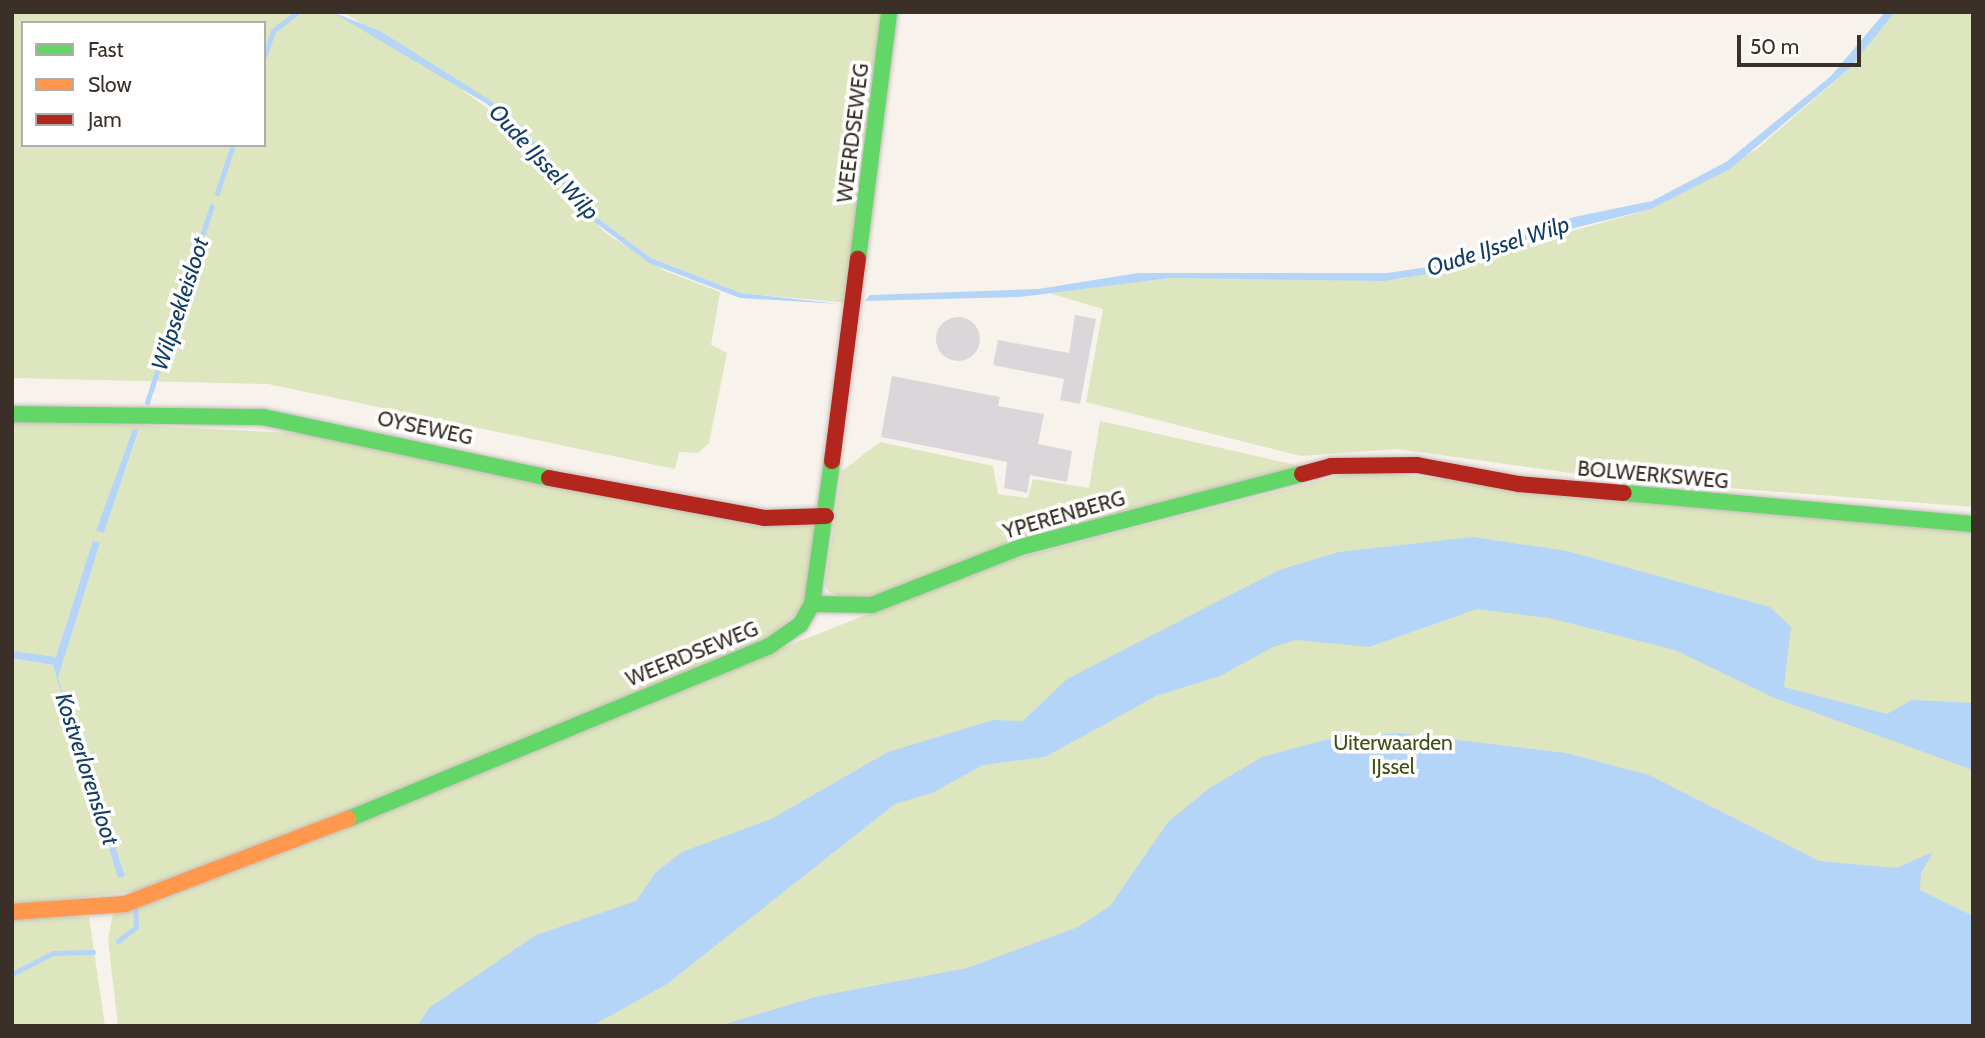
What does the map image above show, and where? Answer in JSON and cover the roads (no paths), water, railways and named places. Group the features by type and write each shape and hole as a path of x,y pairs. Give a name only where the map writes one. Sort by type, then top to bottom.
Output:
{"street":[{"name":"WEERDSEWEG","path":"12,912 125,904 184,886 768,648 800,625 813,604 826,516 889,12"},
{"name":"OYSEWEG","path":"12,414 263,417 685,507 764,518 826,516"},
{"name":"BOLWERKSWEG","path":"1331,466 1417,465 1519,485 1973,524"},
{"name":"YPERENBERG","path":"813,604 872,605 1021,547 1331,466"}],"water":[{"path":"332,12 380,31 490,100 522,127 591,213 651,258 741,293 839,304 740,298 649,263 588,217 537,151 487,104"},
{"name":"Oude IJssel Wilp","path":"1885,12 1895,12 1850,68 1730,169 1651,209 1526,240 1434,273 1384,281 1171,278 1020,297 865,301 870,295 1038,289 1138,273 1387,273 1435,266 1574,217 1652,201 1726,162 1831,76"},
{"path":"133,429 139,429 104,533 96,531"},
{"path":"1473,537 1567,551 1770,607 1791,627 1784,687 1887,714 1912,700 1973,703 1973,770 1772,697 1675,650 1549,618 1477,609 1369,647 1296,640 1273,647 1220,676 1156,696 1045,757 983,765 932,793 895,804 667,984 592,1026 417,1026 429,1008 536,935 636,901 656,872 682,852 771,819 888,752 993,720 1023,721 1067,679 1279,570 1339,552"},
{"path":"93,540 100,543 58,678 125,876 118,878 53,665 12,658 12,651 56,657"},
{"path":"1399,733 1566,753 1649,775 1819,861 1896,868 1933,852 1921,873 1920,890 1973,916 1973,1026 719,1026 815,997 967,968 1078,927 1110,906 1168,822 1208,789 1262,757 1325,740"}],"waterway":[{"name":"Wilpsekleisloot","path":"266,51 273,31 297,12"},
{"name":"Wilpsekleisloot","path":"217,193 232,147"},
{"name":"Wilpsekleisloot","path":"147,402 212,206"},
{"name":"Kostverlorensloot","path":"118,941 136,927 135,908"},
{"name":"Kostverlorensloot","path":"12,974 53,953 93,952"}],"park label":[{"name":"Uiterwaarden IJssel","path":"1393,755"}]}
